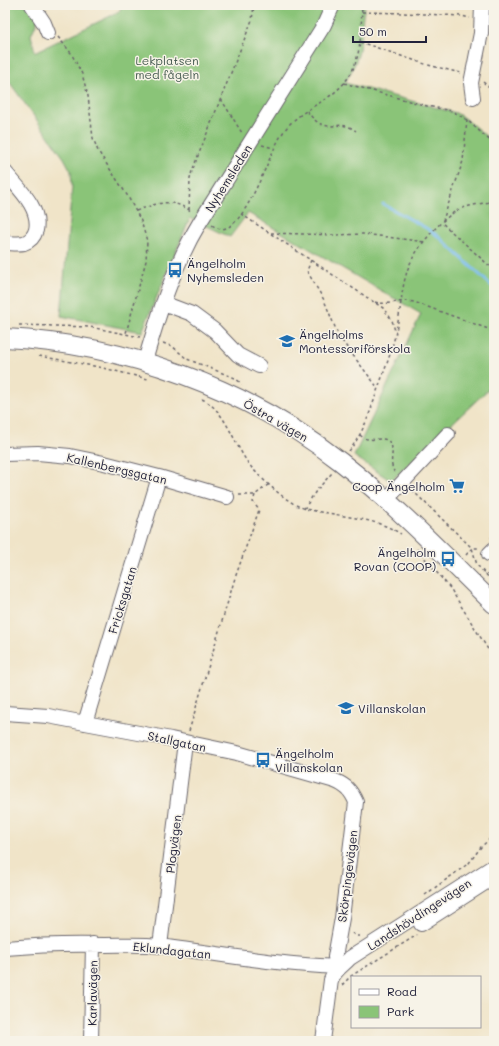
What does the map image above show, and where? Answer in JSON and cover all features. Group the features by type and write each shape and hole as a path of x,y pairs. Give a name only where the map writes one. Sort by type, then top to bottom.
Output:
{"main road":[{"name":"Östra vägen","path":"9,331 145,361 243,400 309,439 340,461 386,500 494,604"}],"street":[{"path":"32,5 47,30"},
{"name":"Nyhemsleden","path":"145,361 175,270 191,238 324,25 334,5"},
{"path":"473,98 471,83 477,79 478,46 482,5"},
{"path":"5,172 30,204 34,212 36,223 35,232 32,238 25,243 5,243"},
{"path":"163,303 192,314 215,331 238,355 259,366"},
{"path":"386,500 448,434"},
{"name":"Kallenbergsgatan","path":"5,454 38,453 70,456 160,477 227,497"},
{"name":"Fricksgatan","path":"85,723 160,477"},
{"name":"Stallgatan","path":"5,713 48,716 186,742 244,755 335,781 346,786"},
{"name":"Plogvägen","path":"160,946 186,742"},
{"name":"Skörpingevägen","path":"342,965 336,962 335,957 342,918 356,802 352,793 346,786"},
{"name":"Landshövdingevägen","path":"323,1041 331,980 342,965 350,958 494,866"},
{"name":"Landshövdingevägen","path":"342,965 354,964 365,960 494,877"},
{"name":"Eklundagatan","path":"5,948 45,944 160,946 321,967 342,965"},
{"name":"Karlavägen","path":"91,1041 93,944"}],"path":[{"path":"189,210 190,179 192,171 252,20 254,5"},
{"path":"209,223 220,229 231,226 241,214 257,187 274,148 286,128 307,111 329,98 344,83 354,67 360,42 362,5"},
{"path":"362,12 462,16 481,21"},
{"path":"47,30 54,33 66,46 78,65 88,96 92,129 98,151 124,189 146,234 146,261 126,334"},
{"path":"360,42 428,65 477,79 494,91"},
{"path":"344,83 427,106 452,111 467,120 494,144"},
{"path":"221,99 242,133 260,144 274,148"},
{"path":"307,111 319,124 326,126 348,126 356,131"},
{"path":"442,223 463,161 467,120"},
{"path":"349,451 360,436 390,356 409,266 431,234 460,209 494,201"},
{"path":"136,211 155,204 166,202 175,203 196,215"},
{"path":"241,214 374,301 389,314 395,326 396,333"},
{"path":"442,223 494,270"},
{"path":"270,233 334,235 364,234 425,242"},
{"path":"311,260 306,272 324,300 339,337 378,388"},
{"path":"374,301 384,303 410,301 422,304 494,331"},
{"path":"9,331 90,327 152,339"},
{"path":"38,356 99,367 152,380"},
{"path":"200,397 212,405 220,414 248,462 286,499 304,509 379,523 406,537"},
{"path":"360,436 369,440 381,438 388,441 392,448 391,461 393,470 403,482 472,548 477,566 494,583"},
{"path":"304,509 316,491 331,473"},
{"path":"186,742 235,578 259,510 253,502 255,495 269,484"},
{"path":"227,497 238,495 255,495"},
{"path":"416,548 450,588 494,659"},
{"path":"342,985 351,976 420,932"}],"green space":[{"name":"Lekplatsen med fågeln","path":"5,5 28,5 39,17 31,35 35,52 119,12 122,5 365,5 358,55 345,83 456,113 467,120 494,143 494,384 391,481 354,456 421,314 248,213 230,237 190,218 142,332 61,316 72,186 71,171 64,158 5,76"}],"waterway":[{"path":"383,204 438,236 494,288"}],"place":[{"name":"Ängelholm Nyhemsleden","path":"175,270"},
{"name":"Ängelholms Montessoriförskola","path":"287,341"},
{"name":"Coop Ängelholm","path":"457,486"},
{"name":"Ängelholm Rovan (COOP)","path":"448,559"},
{"name":"Villanskolan","path":"346,708"},
{"name":"Ängelholm Villanskolan","path":"263,760"}]}
